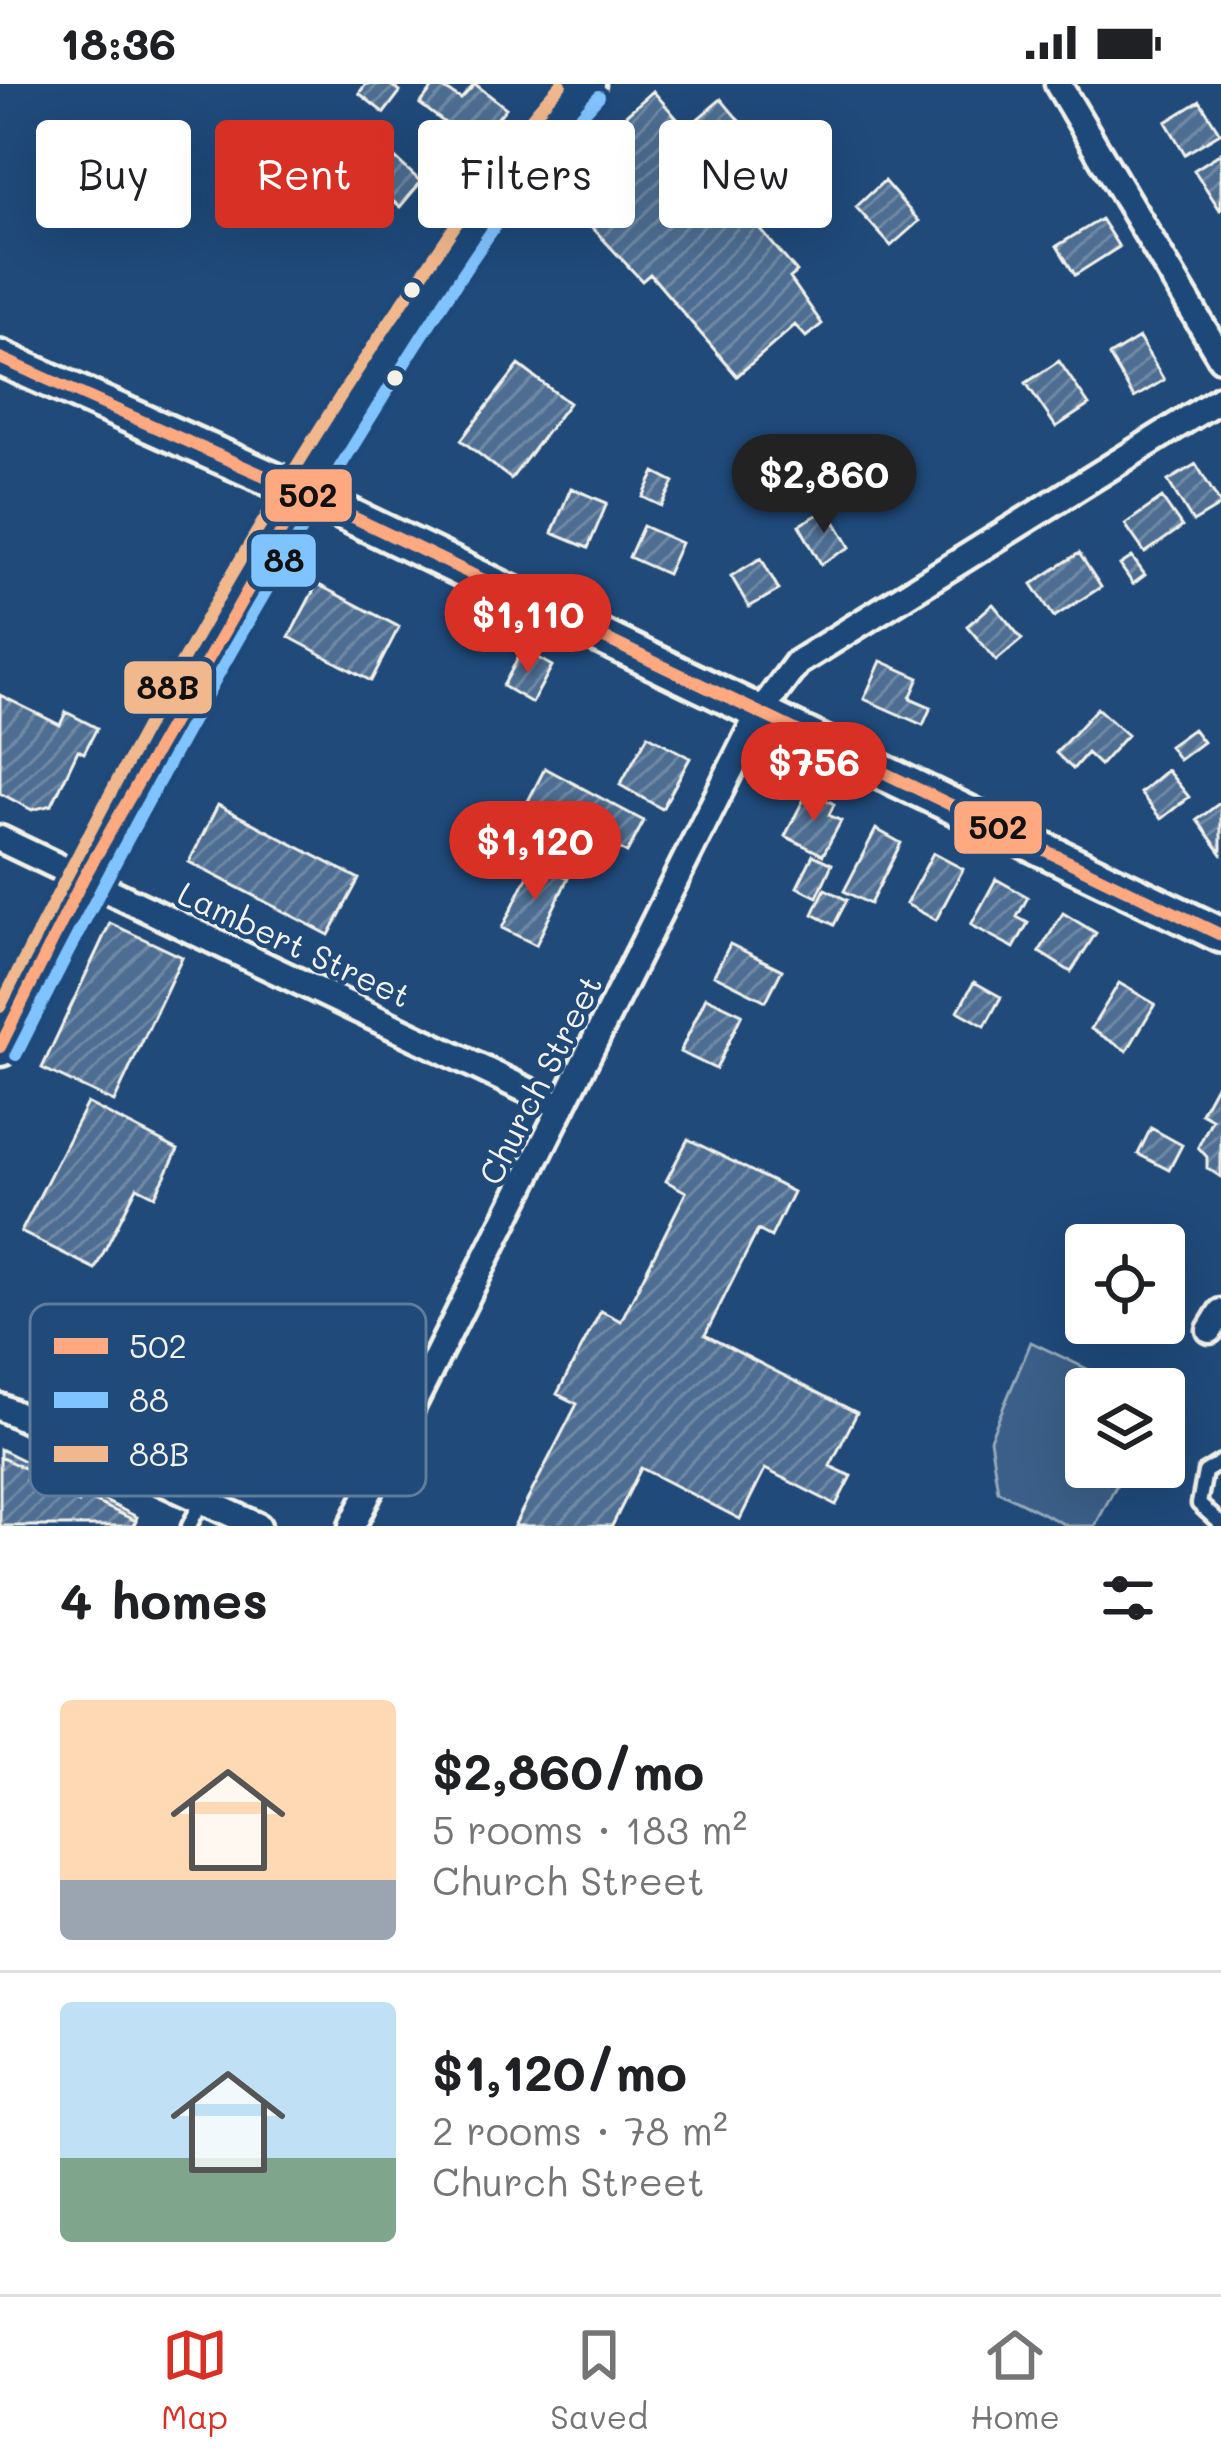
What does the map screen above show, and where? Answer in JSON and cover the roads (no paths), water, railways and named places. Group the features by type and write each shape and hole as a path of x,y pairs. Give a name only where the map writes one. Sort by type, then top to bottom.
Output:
{"main road":[{"path":"0,1047 83,879 303,493 388,357 564,106 586,84"},
{"path":"0,358 303,493 1221,935"}],"street":[{"path":"1058,84 1221,358"},
{"name":"Church Street","path":"426,1378 758,716 797,663 1221,398"},
{"name":"Lambert Street","path":"0,838 562,1107"},
{"path":"0,1407 30,1421"},
{"path":"193,1496 259,1526"},
{"name":"Church Street","path":"352,1526 367,1496"}],"lane":[{"path":"1221,1462 1205,1472 1199,1504 1208,1518 1221,1524"},
{"path":"190,1526 202,1500"}]}
